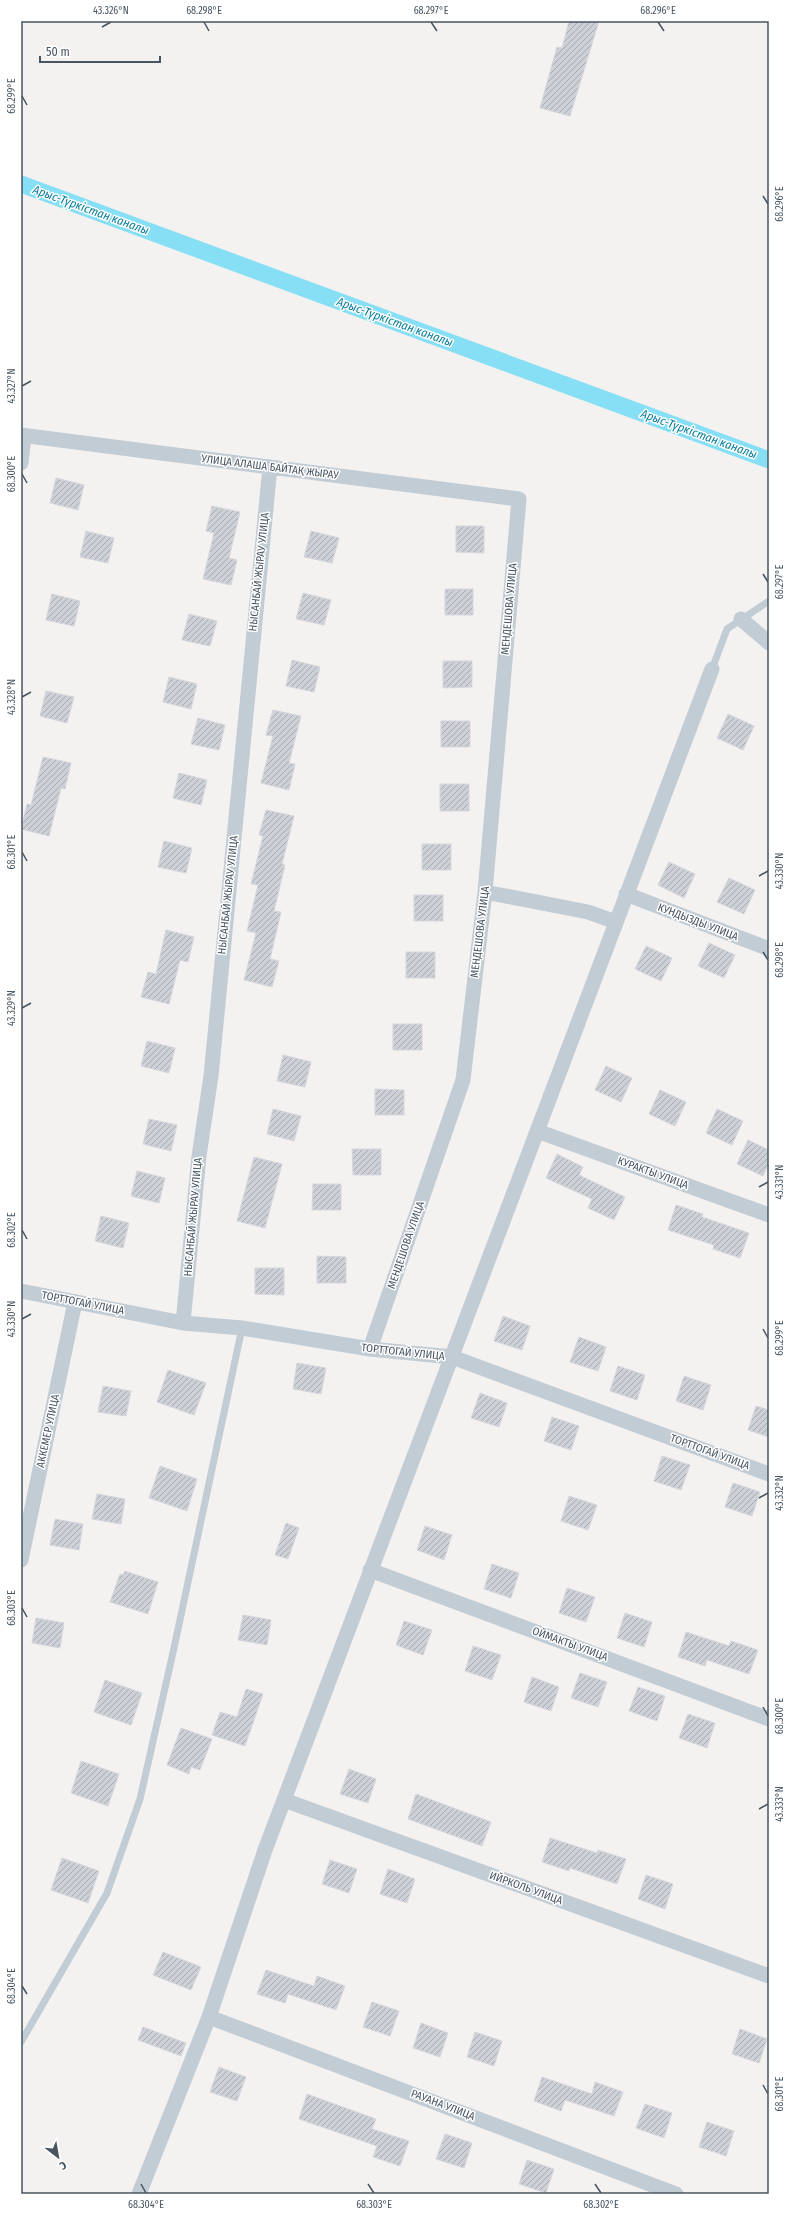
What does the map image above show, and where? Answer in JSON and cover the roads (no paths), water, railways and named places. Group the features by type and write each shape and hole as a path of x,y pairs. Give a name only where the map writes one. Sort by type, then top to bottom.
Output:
{"street":[{"path":"21,463 23,435"},
{"name":"УЛИЦА АЛАША БАЙТАҚ ЖЫРАУ","path":"23,435 519,499"},
{"name":"НЫСАНБАЙ ЖЫРАУ УЛИЦА","path":"183,1322 199,1156 211,1068 270,467"},
{"name":"МЕНДЕШОВА УЛИЦА","path":"370,1349 463,1080 485,892 519,499"},
{"path":"741,619 769,643"},
{"path":"139,2194 209,2017 265,1850 712,669"},
{"path":"485,892 588,912 616,922"},
{"name":"КУНДЫЗДЫ УЛИЦА","path":"626,894 769,949"},
{"name":"КУРАКТЫ УЛИЦА","path":"537,1131 769,1216"},
{"name":"ТОРТТОГАЙ УЛИЦА","path":"21,1292 183,1322 242,1328 370,1349 452,1357 769,1474"},
{"name":"АККЕМЕР УЛИЦА","path":"21,1560 75,1302"},
{"name":"ОЙМАКТЫ УЛИЦА","path":"370,1570 769,1719"},
{"name":"ИЙРКОЛЬ УЛИЦА","path":"284,1800 769,1976"},
{"name":"РАУАНА УЛИЦА","path":"209,2017 676,2194"}],"lane":[{"path":"712,669 727,629 769,600"},
{"path":"21,2042 107,1893 140,1798 174,1648 242,1328"}],"waterway":[{"name":"Арыс-Түркістан каналы","path":"21,184 769,460"}]}
